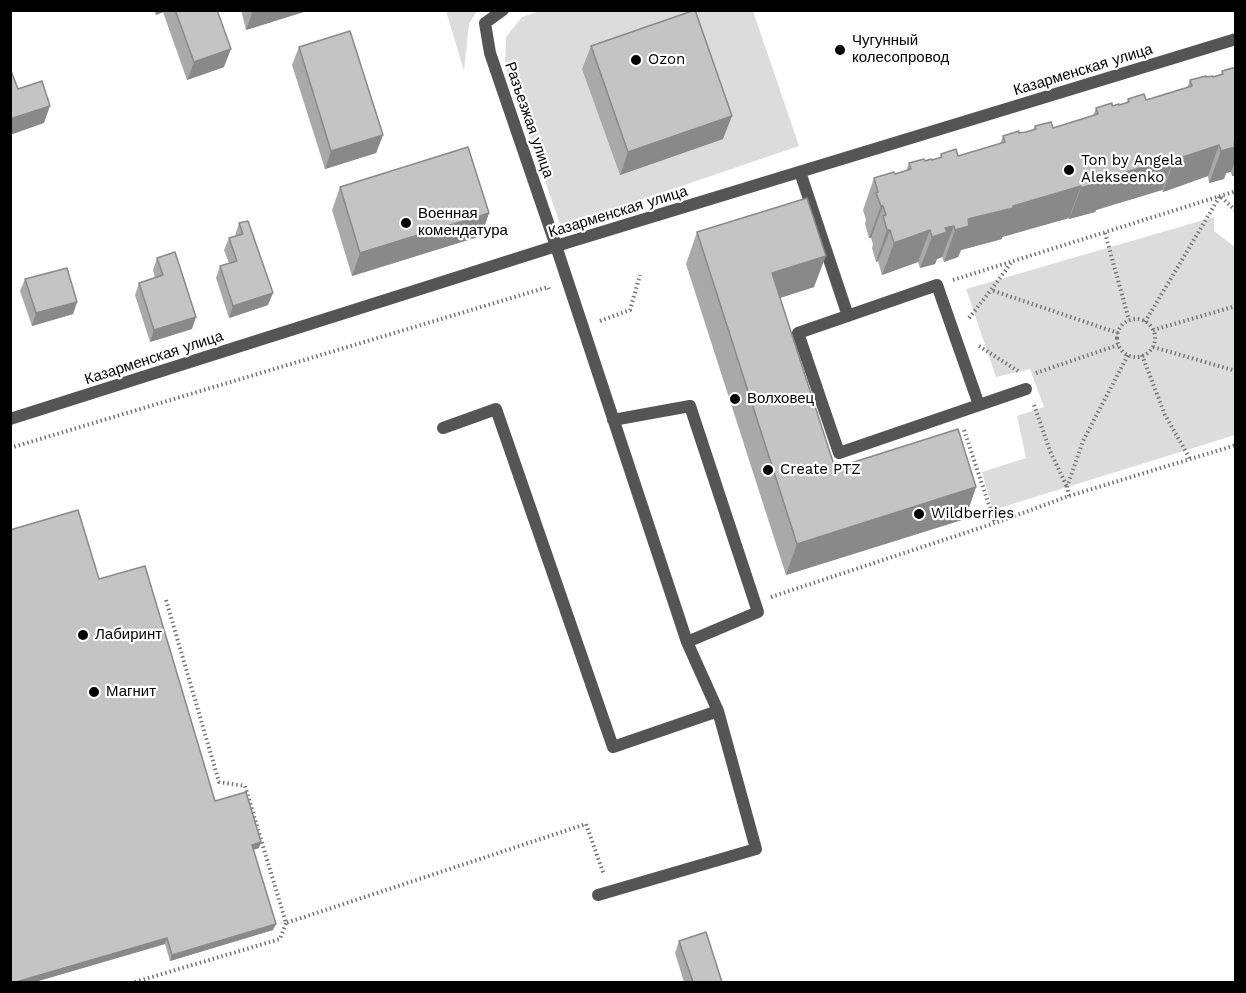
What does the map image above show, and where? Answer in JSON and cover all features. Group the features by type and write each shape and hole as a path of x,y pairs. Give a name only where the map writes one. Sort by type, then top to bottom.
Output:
{"street":[{"name":"Разъезжая улица","path":"503,10 485,23 490,53 556,246"},
{"name":"Казарменская улица","path":"11,419 556,246 1236,39"},
{"path":"800,172 848,316"},
{"path":"556,246 687,642 718,711 756,849 598,895"},
{"path":"979,405 938,285 798,333 839,453 1026,389"},
{"path":"614,420 690,406 758,612 687,642"},
{"path":"443,428 496,409 613,747 718,711"}],"path":[{"path":"938,285 1236,191"},
{"path":"1220,196 1236,211"},
{"path":"1145,322 1220,196"},
{"path":"1104,233 1129,320"},
{"path":"955,336 1011,262"},
{"path":"583,328 630,310 640,275"},
{"path":"10,448 548,287 551,296"},
{"path":"991,290 1118,333"},
{"path":"1154,330 1236,306"},
{"path":"970,316 973,327"},
{"path":"1132,319 1141,319 1145,322 1154,330 1153,347 1147,354 1139,357 1123,352 1118,345 1119,329 1125,322 1132,319"},
{"path":"976,336 979,346 1027,376 1118,345"},
{"path":"1153,347 1236,371"},
{"path":"1067,487 1083,441 1128,355"},
{"path":"1142,355 1165,415 1190,459"},
{"path":"1026,389 1069,496"},
{"path":"958,412 995,523"},
{"path":"754,602 995,523 1069,496 1236,445"},
{"path":"135,982 280,939 286,923 245,786 219,782 166,600"},
{"path":"286,923 586,824 604,876"}],"shaded area":[{"path":"446,11 477,11 469,24 464,71"},
{"path":"540,11 753,11 799,146 561,227 505,65 506,37 522,17"},
{"path":"1214,217 1214,231 1235,247 1235,435 993,510 982,472 1026,458 1017,416 1044,407 1030,369 996,377 966,289"}],"building":[{"path":"175,10 217,10 231,49 194,62"},
{"path":"695,10 732,116 628,152 591,46"},
{"path":"350,31 383,135 331,151 299,47"},
{"path":"1236,67 1235,147 1221,151 1219,145 1106,178 1106,180 1081,188 1081,186 1013,206 1013,208 968,219 969,226 955,230 954,226 945,228 947,232 932,237 930,230 894,243 890,230 887,230 883,216 886,215 876,193 878,192 874,178 911,169 909,163 924,159 925,161 932,160 956,149 958,156 1005,142 1003,136 1036,129 1035,126 1051,122 1053,128 1098,114 1096,108 1112,103 1112,106 1119,105 1129,102 1128,99 1144,94 1146,100 1192,86 1190,80 1206,76 1213,77 1223,74 1222,71"},
{"path":"10,68 18,89 42,81 50,106 10,119"},
{"name":"Военная комендатура","path":"468,147 489,213 360,253 340,187"},
{"path":"807,198 826,256 772,273 835,468 958,429 976,487 797,544 697,232"},
{"path":"248,221 273,293 233,306 220,266 237,261 229,238 243,234 239,223"},
{"path":"175,252 196,317 154,330 139,283 163,275 157,258"},
{"path":"67,268 77,302 36,313 25,279"},
{"name":"Магнит","path":"78,510 99,579 145,566 215,801 246,792 261,842 252,845 276,924 172,955 167,938 10,982 10,530"},
{"path":"706,932 722,982 693,982 679,941"}],"place":[{"name":"Чугунный колесопровод","path":"840,50"},
{"name":"Ozon","path":"636,60"},
{"name":"Ton by Angela Alekseenko","path":"1069,170"},
{"name":"Военная комендатура","path":"406,223"},
{"name":"Волховец","path":"735,399"},
{"name":"Create PTZ","path":"768,470"},
{"name":"Wildberries","path":"919,514"},
{"name":"Лабиринт","path":"83,635"},
{"name":"Магнит","path":"94,692"}]}
